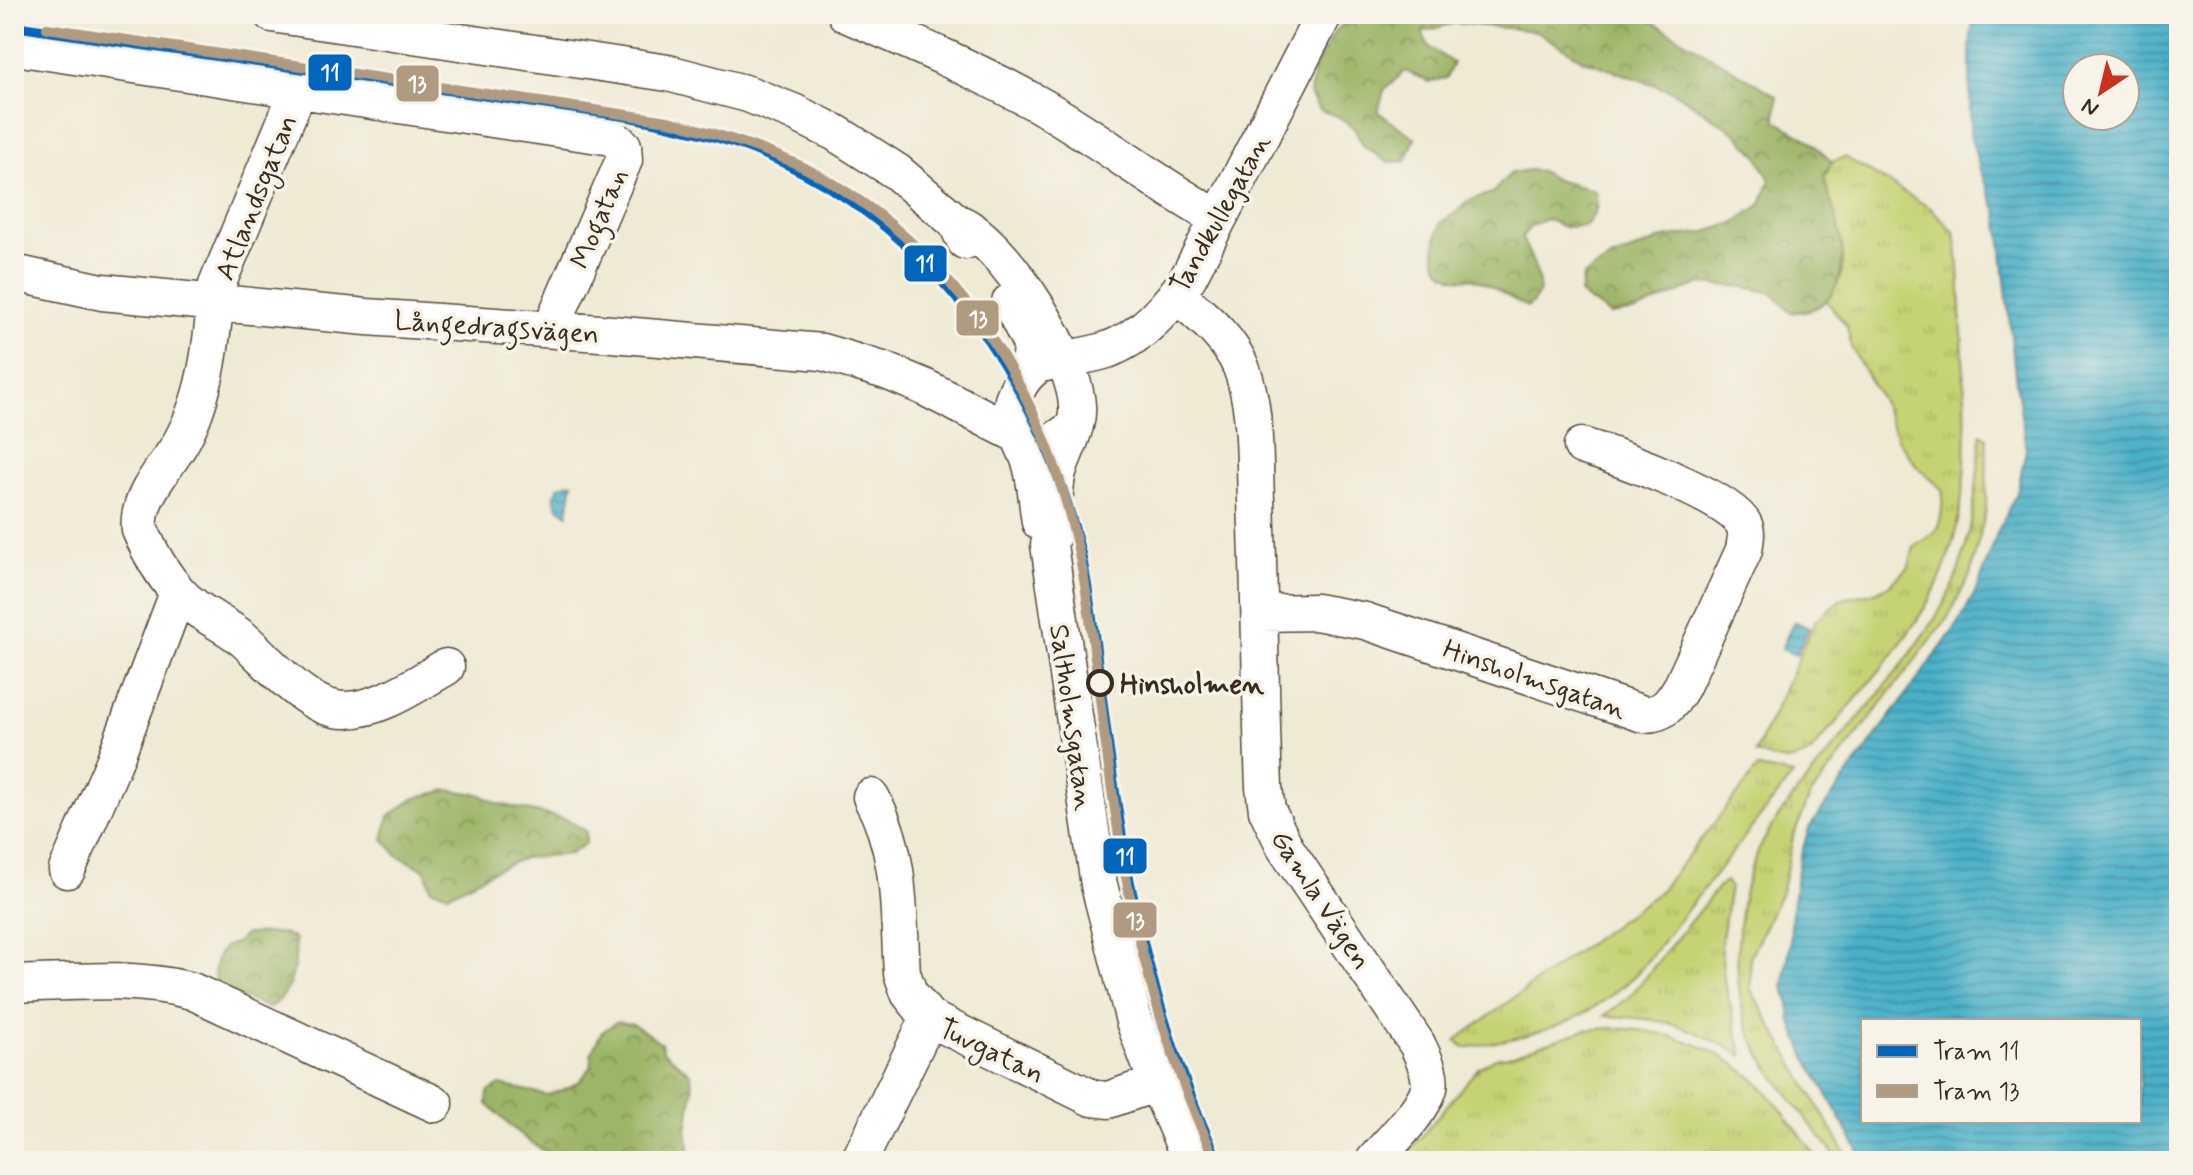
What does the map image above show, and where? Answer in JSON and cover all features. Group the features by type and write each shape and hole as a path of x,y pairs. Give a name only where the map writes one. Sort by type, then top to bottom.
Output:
{"street":[{"path":"272,14 711,82 793,112 836,133 897,172 956,222 966,242 1018,315 1031,344 1012,414 1019,435 1030,441 1053,442 1073,428 1077,414 1076,394 1066,361 1051,329 994,251 970,226 956,222"},
{"path":"846,14 972,70 1037,104 1218,218"},
{"name":"Tandkullegatan","path":"1066,361 1109,349 1126,340 1177,295 1324,14"},
{"name":"Mogatan","path":"15,47 618,140 623,146 624,160 558,312 555,330"},
{"name":"Atlandsgatan","path":"178,593 143,538 139,521 145,500 193,421 205,375 217,285 298,91"},
{"name":"Långedragsvägen","path":"14,273 102,292 367,317 822,352 886,371 971,409 1019,435"},
{"name":"Gamla Vägen","path":"1177,295 1224,338 1234,353 1246,385 1253,444 1261,613 1262,748 1267,810 1286,849 1417,1044 1427,1068 1429,1088 1421,1104 1374,1161"},
{"path":"971,409 1023,380 1040,364 1066,361"},
{"name":"Saltholmsgatan","path":"1049,545 1053,533 1056,481 1073,428"},
{"name":"Saltholmsgatan","path":"1019,435 1031,466 1042,534 1049,545 1099,885 1134,1021 1191,1161"},
{"name":"Hinsholmsgatan","path":"1261,613 1316,612 1365,621 1643,714 1662,711 1682,686 1738,563 1746,536 1745,526 1727,507 1712,499 1628,462 1582,446"},
{"path":"67,870 114,762 178,593 242,638 297,688 335,708 345,710 376,703 402,693 446,667"},
{"path":"871,797 887,827 893,848 902,973 909,993 929,1018"},
{"path":"14,984 115,980 151,982 192,991 435,1104"},
{"name":"Tuvgatan","path":"859,1161 929,1018 1092,1098 1108,1100 1157,1083"}],"green space":[{"path":"1355,14 1640,14 1777,96 1776,121 1809,140 1832,162 1824,177 1843,254 1842,269 1829,297 1811,310 1790,312 1773,293 1744,287 1699,284 1636,311 1610,315 1580,294 1583,276 1609,260 1664,238 1706,232 1734,223 1761,204 1770,180 1757,155 1735,132 1672,91 1584,60 1536,31 1455,23 1422,32 1429,47 1453,63 1446,78 1430,82 1405,71 1384,90 1378,112 1415,138 1406,161 1387,162 1363,145 1354,128 1337,116 1319,110 1310,94 1314,69 1335,31"},
{"path":"1845,157 1932,209 1955,233 1966,430 1962,493 1950,553 1938,583 1912,627 1810,753 1783,760 1755,753 1815,621 1841,599 1873,593 1890,585 1909,567 1914,546 1936,530 1942,510 1943,490 1917,466 1897,438 1882,401 1851,347 1847,326 1826,301 1840,278 1843,260 1824,177 1832,162"},
{"path":"1541,171 1556,180 1594,190 1597,205 1586,226 1564,227 1546,219 1531,226 1522,237 1539,283 1539,292 1528,307 1483,282 1455,278 1445,273 1435,253 1441,222 1467,201 1492,193 1511,173"},
{"path":"1981,434 1987,438 1986,510 1970,575 1949,616 1810,796 1793,837 1782,890 1750,958 1751,990 1850,1161 1839,1161 1773,1073 1749,1031 1742,1008 1738,971 1744,893 1757,854 1780,815 1906,660 1946,599 1970,530"},
{"path":"1758,768 1793,775 1640,970 1619,989 1580,1016 1539,1032 1465,1048 1456,1040 1659,892"},
{"path":"448,790 479,794 499,804 566,819 586,831 586,843 570,854 524,858 449,894 431,889 425,870 397,855 383,839 389,816 415,798"},
{"path":"1726,881 1730,886 1721,945 1724,980 1743,1056 1676,1025 1604,1016 1632,994"},
{"path":"283,933 295,939 295,959 288,988 276,1003 268,1008 220,988 214,976 215,967 218,955 226,946 246,934"},
{"path":"616,1022 633,1024 661,1043 663,1051 690,1073 693,1089 687,1131 691,1161 614,1163 557,1156 527,1139 487,1104 488,1092 500,1085 548,1095 570,1087 581,1080 591,1066 591,1054 601,1033"},
{"path":"1613,1028 1674,1037 1730,1061 1762,1087 1820,1161 1401,1161 1478,1068 1496,1058 1584,1030"}],"water":[{"path":"1974,14 2179,14 2179,1161 1864,1161 1805,1055 1790,1018 1790,1004 1783,987 1800,858 1809,828 1958,624 1978,587 1998,531 2017,493 2026,449 1998,214 1980,170 1970,134 1970,43"},
{"path":"573,482 568,514 558,507 554,497 559,486"},
{"path":"1794,621 1809,628 1796,655 1781,649"}],"tram line":[{"name":"11","path":"14,26 630,117 697,132 762,153 823,183 877,221 926,264 970,314 1007,369 1038,427 1062,489 1088,588 1114,786 1138,919 1155,990 1177,1059 1218,1161"},
{"name":"13","path":"47,28 668,121 738,141 805,168 855,198 901,233 942,274 978,319 1009,367 1036,419 1057,473 1084,579 1125,872 1141,947 1173,1055 1216,1161"}],"place":[{"name":"Hinsholmen","path":"1100,683"}]}
